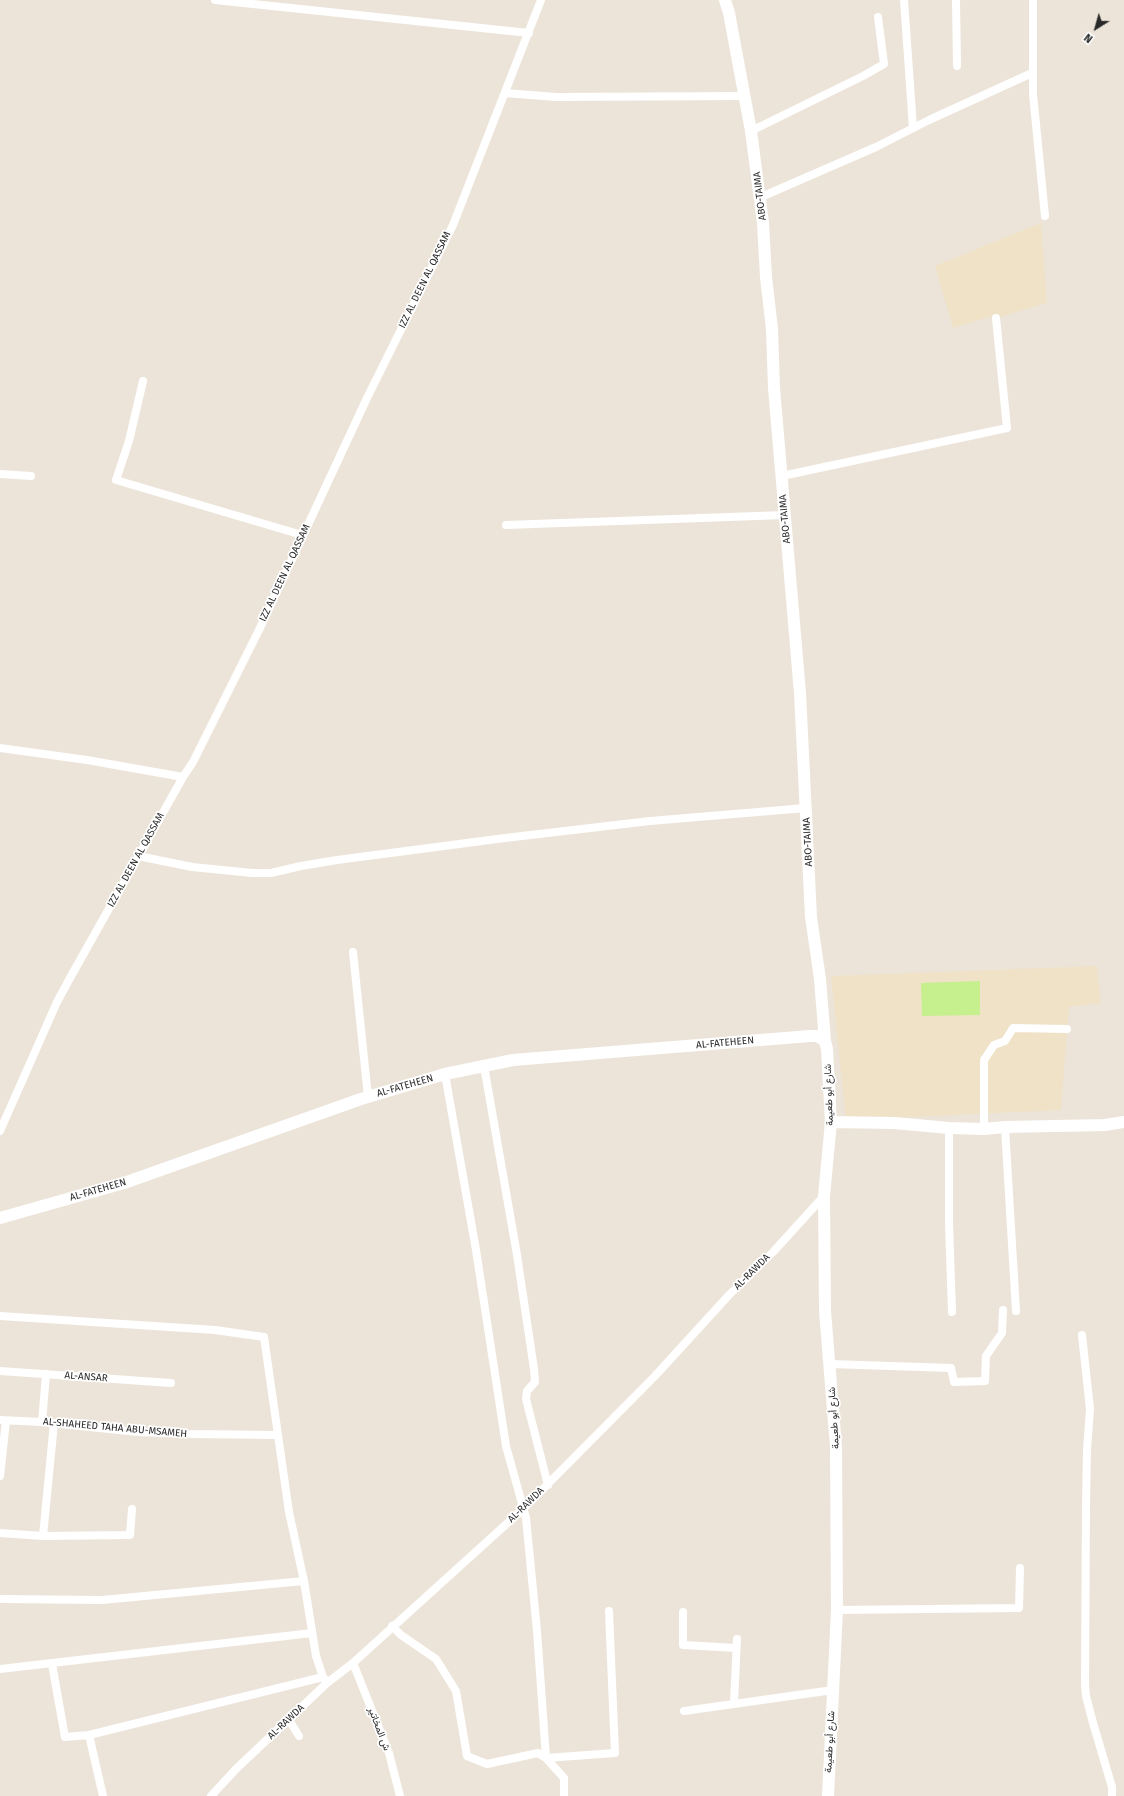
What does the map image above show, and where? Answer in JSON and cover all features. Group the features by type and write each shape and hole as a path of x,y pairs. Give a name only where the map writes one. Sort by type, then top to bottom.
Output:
{"street":[{"path":"215,0 528,33"},
{"name":"IZZ AL DEEN AL QASSAM","path":"0,1131 57,1002 182,777 193,762 256,636 302,535 453,225 541,0"},
{"name":"ABO-TAIMA","path":"725,0 745,96 761,197 772,329 774,388 800,693 811,917 820,979 825,1041"},
{"path":"904,0 913,128"},
{"path":"956,0 958,66"},
{"path":"1033,0 1032,73 1045,216"},
{"path":"751,131 884,64 878,17"},
{"path":"761,197 876,147 913,128 1032,73"},
{"path":"505,93 556,97 745,96"},
{"path":"782,476 1007,428 996,318"},
{"path":"142,381 129,441 116,480 302,535"},
{"path":"0,474 31,476"},
{"path":"506,525 785,515"},
{"path":"0,748 86,760 182,777"},
{"path":"138,856 192,867 252,873 271,873 337,860 506,838 650,821 806,808"},
{"path":"353,952 368,1097"},
{"path":"984,1129 984,1060 994,1045 1005,1041 1013,1028 1067,1028"},
{"name":"AL-FATEHEEN","path":"0,1218 124,1183 368,1097 445,1074 513,1060 810,1036 818,1036 825,1041"},
{"name":"شارع أبو طعيمة","path":"825,1041 827,1049 831,1122 824,1196 825,1311 836,1447 837,1610 828,1796"},
{"path":"484,1066 517,1255 534,1369 535,1382 527,1391 526,1400 548,1485"},
{"path":"445,1074 476,1250 506,1446 526,1518 537,1631 546,1758"},
{"path":"831,1122 894,1123 949,1128 984,1129 1005,1127 1105,1125 1124,1122"},
{"path":"1005,1127 1016,1310"},
{"path":"949,1128 952,1312"},
{"name":"AL-RAWDA","path":"211,1796 236,1768 289,1720 325,1680 353,1663 392,1626 523,1510 655,1376 729,1295 774,1251 824,1196"},
{"path":"830,1364 951,1368 954,1382 985,1381 986,1356 1002,1333 1003,1310"},
{"path":"0,1316 215,1330 264,1338 289,1512 304,1581 316,1656 325,1680 89,1735 65,1737 52,1664"},
{"path":"1082,1335 1090,1409 1087,1450 1086,1505 1085,1685 1086,1696 1093,1723 1112,1786 1112,1796"},
{"name":"AL-ANSAR","path":"0,1371 171,1383"},
{"path":"42,1422 46,1374"},
{"path":"0,1476 3,1421"},
{"name":"AL-SHAHEED TAHA ABU-MSAMEH","path":"3,1421 42,1422 138,1432 278,1435"},
{"path":"43,1536 54,1423"},
{"path":"0,1533 43,1536 130,1535 132,1509"},
{"path":"837,1610 1019,1608 1020,1568"},
{"path":"0,1599 102,1600 304,1581"},
{"path":"546,1758 615,1753 609,1611"},
{"path":"683,1612 683,1645 736,1644 734,1703"},
{"path":"392,1626 401,1635 436,1659 456,1691 467,1756 487,1764 538,1753 546,1758 564,1778 564,1796"},
{"path":"0,1669 312,1633"},
{"name":"ش المخاتير","path":"353,1663 389,1754 400,1796"},
{"path":"684,1711 833,1690"},
{"path":"289,1720 300,1736"},
{"path":"89,1735 103,1796"}],"shaded area":[{"path":"1041,223 1047,303 996,318 995,315 953,328 935,266"},
{"path":"1097,966 1101,1003 1069,1007 1061,1110 846,1120 831,976"}],"green space":[{"path":"980,981 980,1015 922,1016 921,983"}]}
